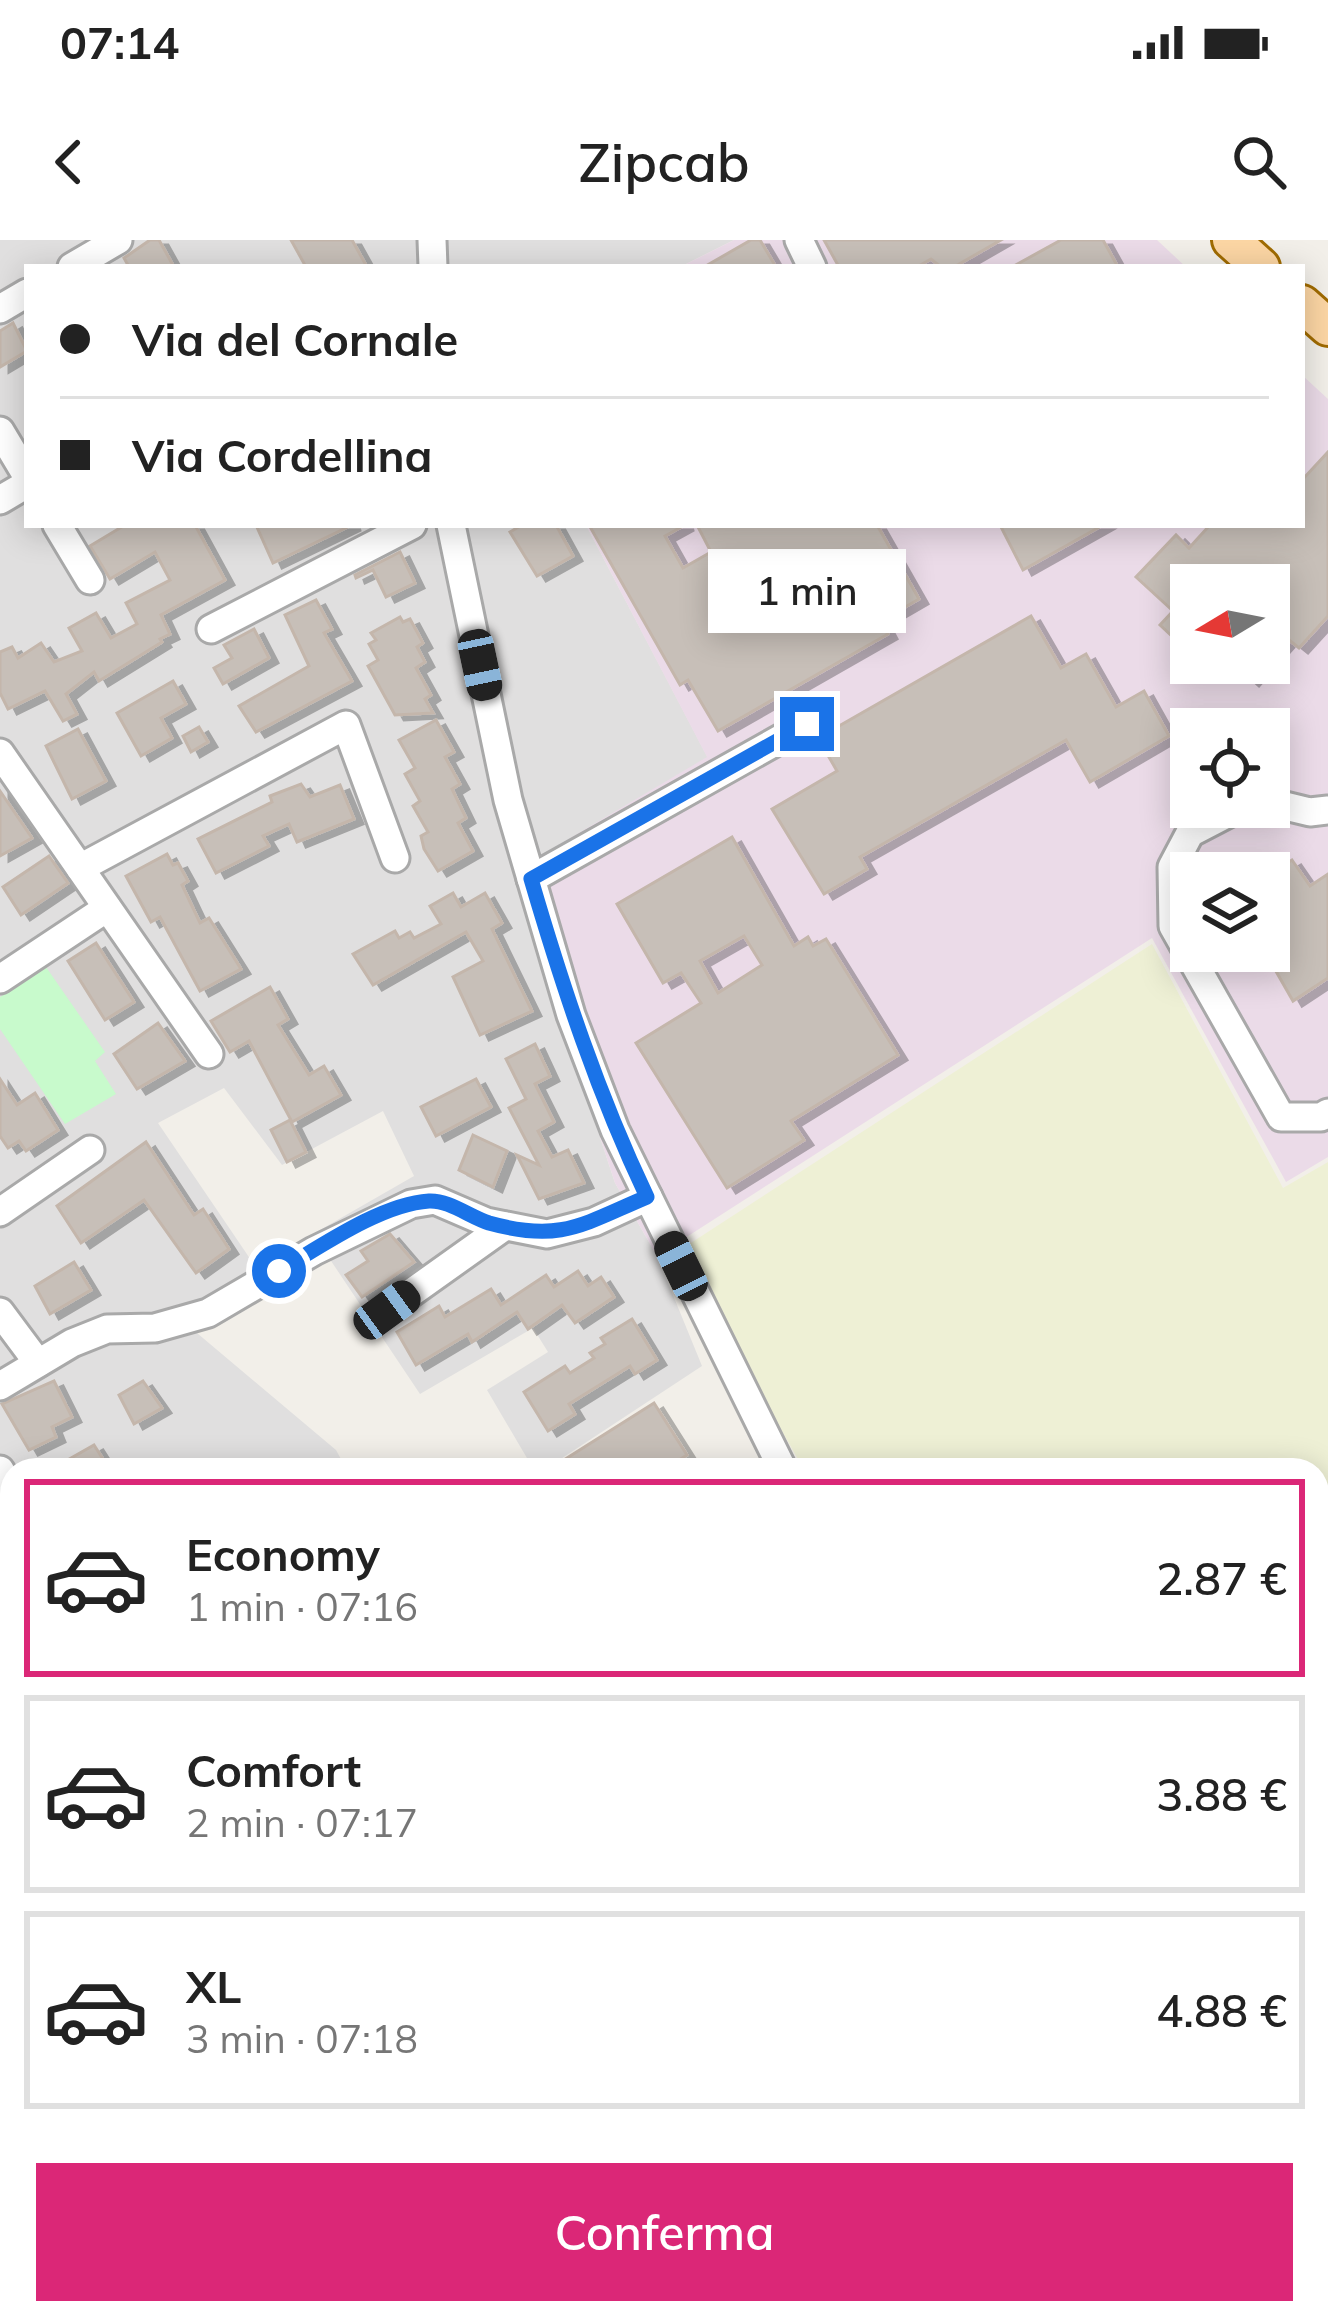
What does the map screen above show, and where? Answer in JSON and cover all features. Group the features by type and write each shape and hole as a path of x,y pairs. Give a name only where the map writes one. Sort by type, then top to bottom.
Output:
{"main road":[{"path":"1232,240 1258,264"}],"street":[{"path":"77,264 118,240"},
{"path":"0,431 24,475"},
{"path":"63,528 90,580"},
{"path":"211,629 406,528"},
{"path":"452,528 508,800 571,1015 615,1130 777,1458"},
{"path":"531,879 807,724"},
{"path":"80,868 346,725 395,859"},
{"path":"0,753 208,1054"},
{"path":"1290,807 1328,810"},
{"path":"1200,828 1190,833 1172,867 1173,926 1281,1117 1328,1113"},
{"path":"0,980 107,908"},
{"path":"0,1212 90,1150"},
{"path":"0,1386 72,1343 107,1329 155,1328 208,1312 314,1251 411,1204 435,1200 505,1226 548,1234 570,1230 647,1197"},
{"path":"387,1310 505,1226"},
{"path":"0,1312 38,1363"}],"shaded area":[{"path":"0,240 734,240 686,264 24,264 24,528 588,528 708,758 513,873 615,1183 657,1256 702,1366 562,1458 527,1458 487,1390 548,1352 533,1328 420,1394 313,1234 414,1176 383,1111 282,1165 224,1088 158,1123 259,1272 178,1317 340,1458 0,1458"},
{"path":"734,240 1157,240 1183,264 686,264"},
{"path":"1305,378 1328,399 1328,1157 1286,1182 1171,972 1290,972 1290,852 1170,852 1170,971 1152,938 657,1256 615,1183 513,872 707,757 588,528 1305,528"}],"green space":[{"path":"1152,944 1283,1188 1328,1162 1328,1458 797,1458 680,1250"},
{"path":"46,967 105,1052 95,1061 116,1094 65,1124 0,1029 0,997"}],"building":[{"path":"150,240 159,240 172,264 127,264 124,258"},
{"path":"291,240 352,240 365,264 304,264"},
{"path":"751,240 760,240 774,264 709,264"},
{"path":"824,240 1001,240 959,264 937,264 931,259 922,264 837,264"},
{"path":"1061,240 1103,240 1116,264 1017,264"},
{"path":"13,323 24,353 0,367 0,331"},
{"path":"1328,452 1328,616 1299,648 1290,641 1290,564 1170,564 1170,608 1136,577 1176,535 1189,548 1207,528 1305,528 1305,477"},
{"path":"120,528 197,528 225,580 161,615 170,634 162,642 99,681 94,672 66,694 77,714 63,721 45,691 8,709 0,693 0,652 12,647 18,658 41,643 54,662 82,651 69,628 96,613 111,638 137,624 126,603 170,580 155,552 110,579 90,546"},
{"path":"257,528 346,528 273,563"},
{"path":"558,528 573,556 537,576 510,532"},
{"path":"591,528 680,528 665,536 683,568 711,552 699,528 879,528 919,599 881,621 888,634 718,731 688,680 680,685"},
{"path":"1002,528 1098,528 1023,570"},
{"path":"400,552 415,583 386,597 373,570 356,578 355,575"},
{"path":"316,600 332,629 324,633 352,681 256,732 239,706 309,666 285,615"},
{"path":"1170,614 1170,634 1160,625"},
{"path":"1031,616 1061,668 1086,654 1116,707 1144,691 1169,736 1090,782 1066,740 860,857 867,869 824,894 772,809 837,771 818,738"},
{"path":"400,617 403,622 410,619 423,643 417,647 425,662 416,668 431,695 425,699 433,713 395,715 368,666 378,660 369,644 376,640 371,633"},
{"path":"254,629 269,658 223,684 214,668 232,658 224,645"},
{"path":"173,681 186,704 161,718 172,738 141,756 117,713"},
{"path":"436,720 454,752 445,757 460,784 452,789 466,818 458,823 473,851 438,871 424,849 421,836 428,832 413,806 420,801 405,774 415,768 399,740"},
{"path":"199,727 208,742 191,752 183,736"},
{"path":"78,729 106,781 72,799 46,746"},
{"path":"301,784 310,797 340,785 354,819 297,842 289,824 263,836 269,846 216,873 198,839 272,802 270,796"},
{"path":"0,791 32,838 0,856"},
{"path":"732,837 794,946 808,937 813,946 826,939 898,1055 791,1121 804,1140 727,1188 636,1043 701,1003 681,973 663,983 617,904","holes":["744,936 762,965 718,993 700,961"]},
{"path":"167,854 188,881 182,885 200,923 209,918 241,969 200,991 160,917 151,922 126,876"},
{"path":"49,856 68,883 21,915 3,887"},
{"path":"1290,861 1310,886 1328,874 1328,978 1293,1001 1276,972 1290,972"},
{"path":"453,893 461,907 485,893 502,923 492,929 532,1011 480,1035 453,977 483,961 466,932 373,985 353,954 395,931 399,938 410,932 414,938 441,924 430,906"},
{"path":"96,943 134,1002 105,1020 68,961"},
{"path":"270,987 288,1019 278,1025 309,1075 324,1066 341,1095 292,1122 249,1041 230,1052 211,1021"},
{"path":"158,1023 185,1061 137,1089 114,1054"},
{"path":"535,1044 550,1076 535,1084 554,1122 538,1131 552,1157 568,1150 584,1183 539,1199 517,1155 539,1165 509,1108 526,1099 506,1059"},
{"path":"0,1079 17,1105 35,1093 58,1130 26,1151 19,1141 8,1148 0,1136"},
{"path":"476,1079 491,1107 436,1136 421,1107"},
{"path":"290,1120 306,1152 287,1162 271,1130"},
{"path":"473,1135 507,1151 493,1187 459,1170"},
{"path":"146,1142 194,1215 203,1209 229,1249 196,1273 144,1200 81,1243 57,1206"},
{"path":"390,1234 414,1262 362,1297 346,1275 368,1261 361,1251"},
{"path":"74,1262 91,1290 50,1314 35,1286"},
{"path":"578,1271 588,1286 601,1277 614,1297 575,1323 562,1305 528,1329 517,1312 472,1342 468,1334 416,1365 397,1332 439,1306 445,1317 491,1289 501,1305 546,1275 554,1287"},
{"path":"632,1319 657,1360 635,1374 630,1366 569,1404 575,1414 548,1431 524,1392 565,1366 570,1373 594,1358 590,1353 605,1344 601,1338"},
{"path":"54,1381 72,1417 52,1427 56,1437 29,1450 2,1404"},
{"path":"143,1381 162,1408 134,1424 119,1395"},
{"path":"654,1403 687,1455 682,1458 567,1458"},
{"path":"94,1445 102,1458 71,1458"}],"route":[{"path":"279,1271 411,1204 435,1200 486,1222 548,1234 594,1222 647,1197 615,1130 571,1015 531,879 807,724"}]}
